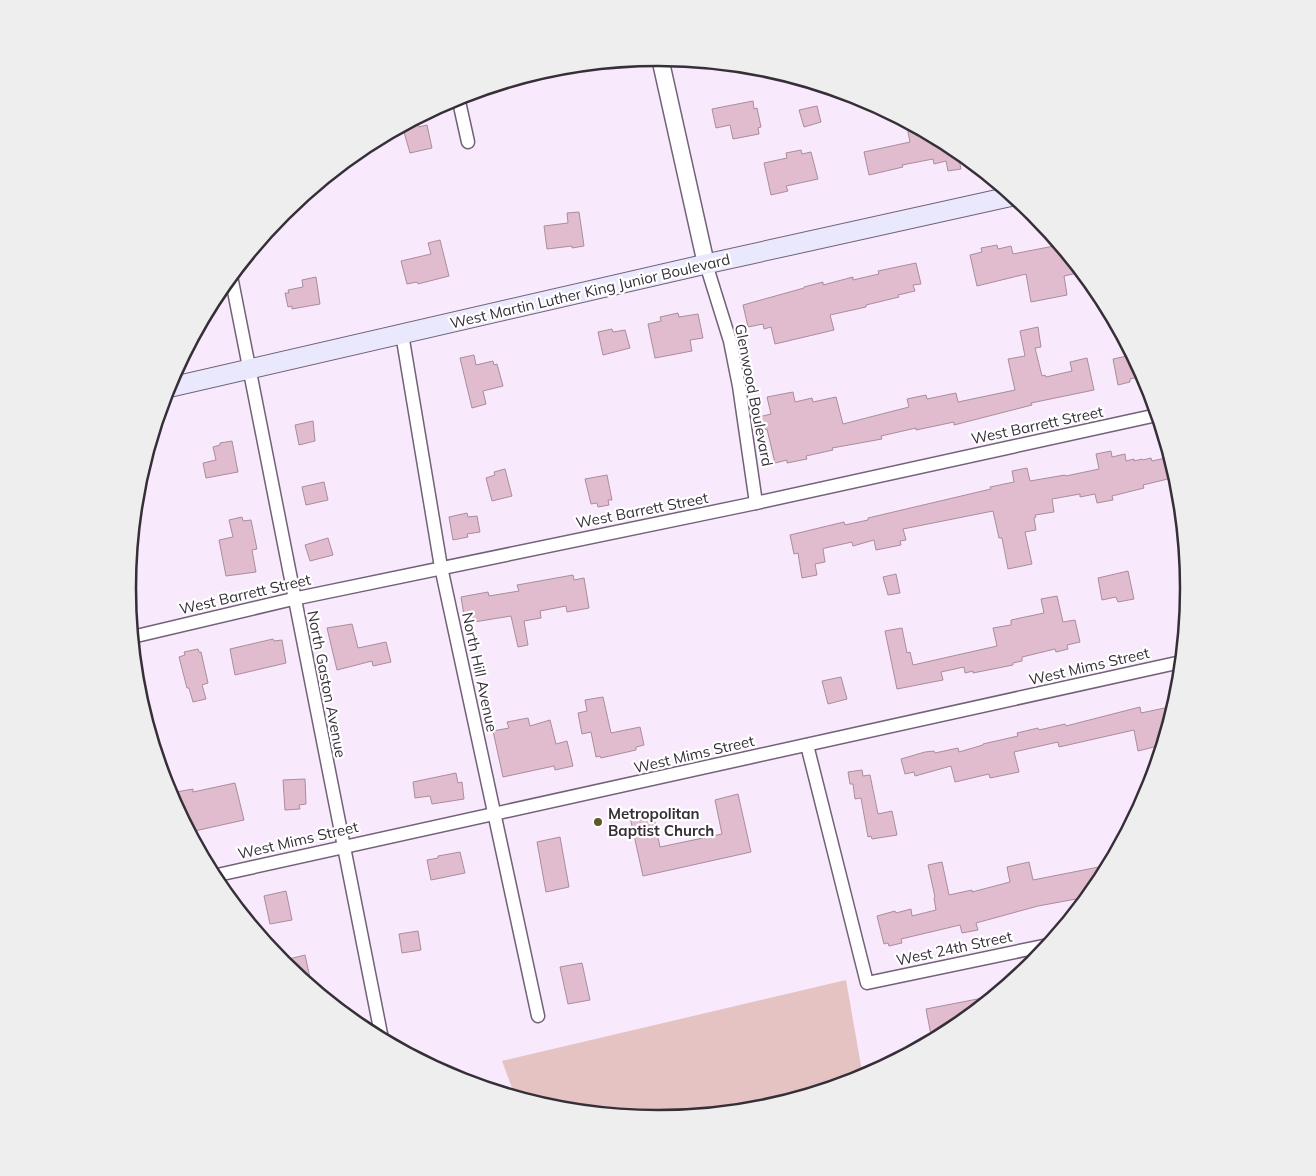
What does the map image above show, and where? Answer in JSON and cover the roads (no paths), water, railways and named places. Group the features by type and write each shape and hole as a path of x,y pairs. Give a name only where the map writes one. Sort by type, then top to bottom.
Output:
{"main road":[{"name":"West Martin Luther King Junior Boulevard","path":"177,386 706,264 1004,198"}],"street":[{"path":"662,66 706,264"},
{"path":"460,105 468,142"},
{"name":"Glenwood Boulevard","path":"706,264 730,341 739,386 756,503"},
{"name":"North Gaston Avenue","path":"233,285 380,1030"},
{"name":"North Hill Avenue","path":"402,334 441,568 538,1016"},
{"name":"West Barrett Street","path":"139,635 294,599 756,503 1151,416"},
{"name":"West Mims Street","path":"222,874 1174,664"},
{"name":"West 24th Street","path":"807,745 867,983 1036,948"}],"place":[{"name":"Metropolitan Baptist Church","path":"598,822"}]}
